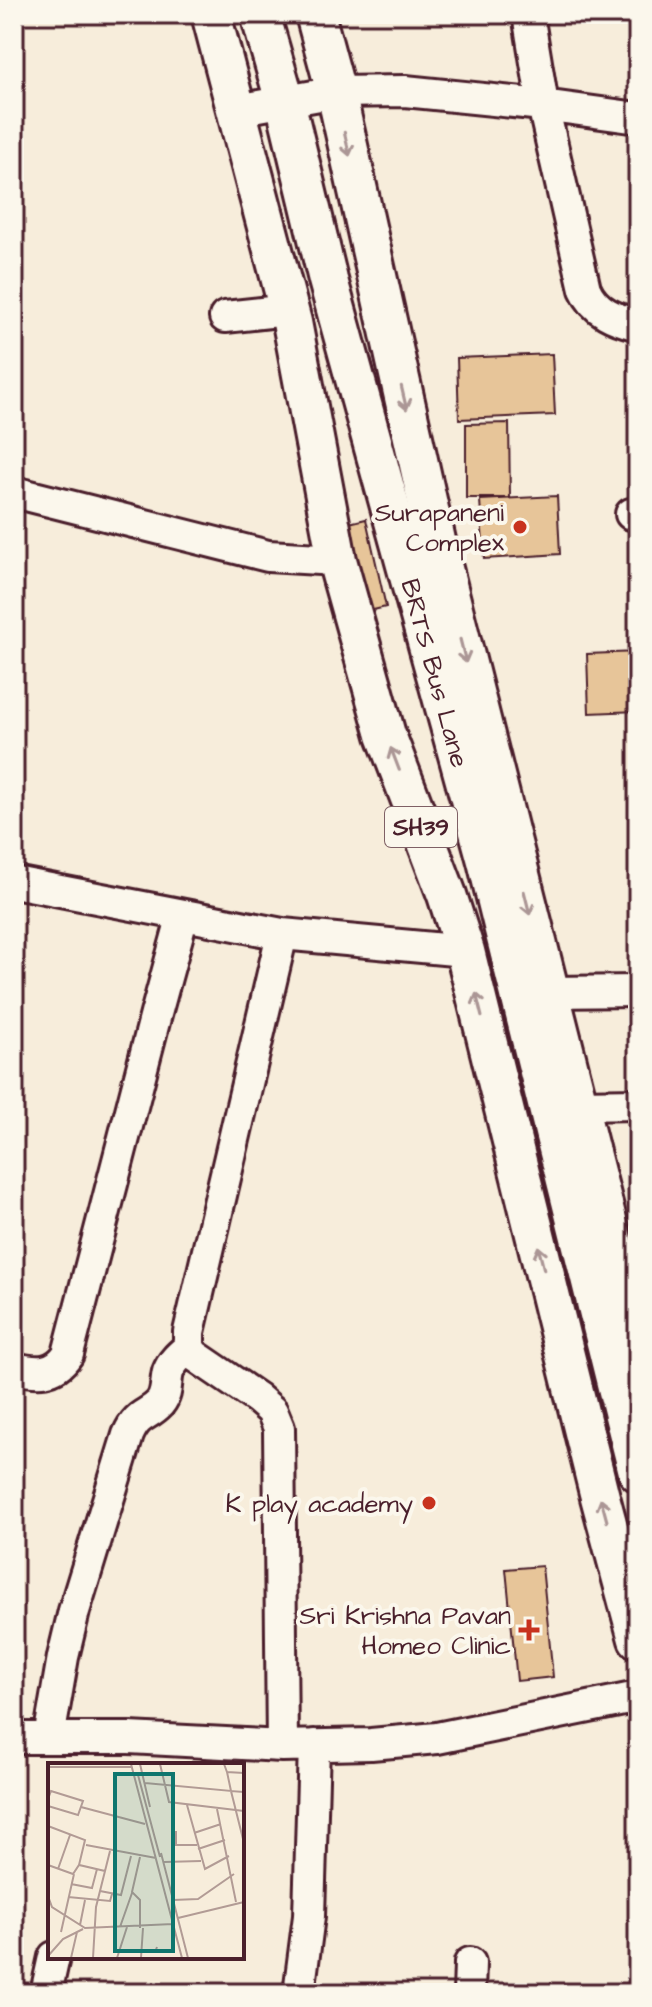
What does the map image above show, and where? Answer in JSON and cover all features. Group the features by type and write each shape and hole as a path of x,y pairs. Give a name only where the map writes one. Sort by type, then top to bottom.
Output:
{"main road":[{"name":"SH39","path":"211,14 288,310 337,560 386,735 465,951 638,1639"},
{"name":"BRTS Bus Lane","path":"260,14 285,101 328,280 487,861 638,1472"},
{"path":"315,14 336,92 437,545 638,1343"}],"street":[{"path":"528,14 543,105 578,264 589,298 608,316 638,325"},
{"path":"237,110 336,92 405,91 638,118"},
{"path":"225,317 288,310"},
{"path":"14,492 268,556 337,560"},
{"path":"14,882 282,934 465,951"},
{"path":"14,1368 44,1372 61,1364 68,1354 183,915"},
{"path":"282,934 189,1332 189,1347 194,1355 257,1398 272,1411 279,1428 282,1746"},
{"path":"550,992 638,991"},
{"path":"578,1105 638,1104"},
{"path":"49,1738 74,1611 128,1435 142,1415 161,1402 166,1392 168,1372 189,1347"},
{"path":"14,1738 49,1738 128,1752 371,1744 437,1738 638,1697"},
{"path":"299,1993 309,1903 314,1745"},
{"path":"46,1993 54,1959"},
{"path":"469,1993 470,1963"}],"building":[{"path":"280,14 298,14 299,20 282,24"},
{"path":"552,354 555,415 459,419 457,358"},
{"path":"509,423 510,498 466,498 466,424"},
{"name":"Surapaneni Complex","path":"557,496 560,554 484,559 480,500"},
{"path":"366,519 386,607 369,611 349,523"},
{"path":"638,652 638,711 589,713 587,654"},
{"path":"542,1566 553,1677 517,1681 506,1569"}],"place":[{"name":"Surapaneni Complex","path":"520,527"},
{"name":"K play academy","path":"429,1503"},
{"name":"Sri Krishna Pavan Homeo Clinic","path":"529,1630"}]}
